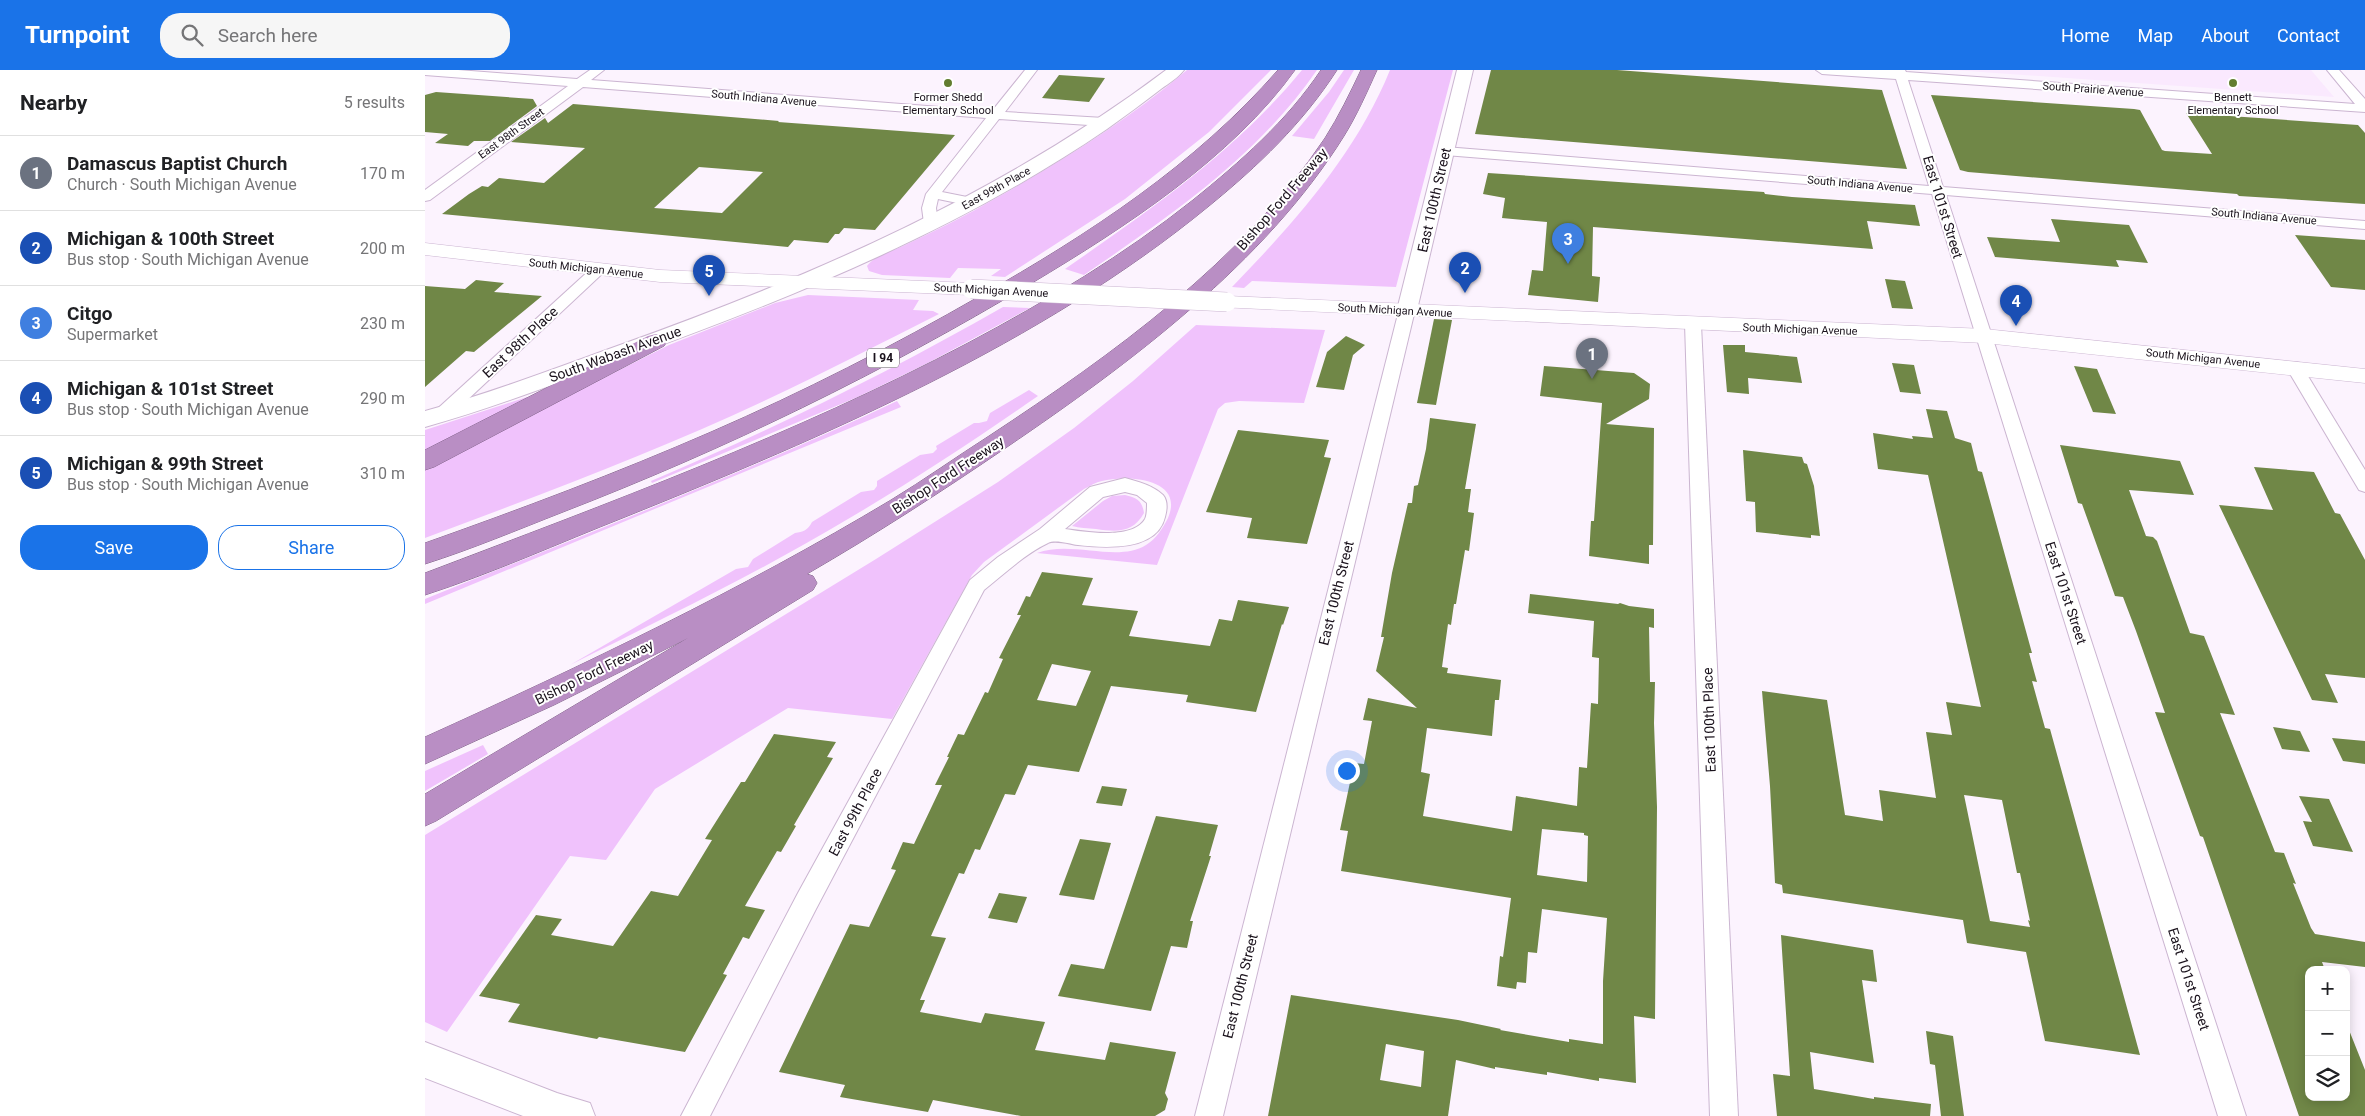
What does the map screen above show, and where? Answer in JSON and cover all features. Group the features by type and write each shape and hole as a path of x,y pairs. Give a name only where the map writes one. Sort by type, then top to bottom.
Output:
{"highway":[{"name":"I 94","path":"425,554 558,505 713,441 813,394 938,329 1043,268 1115,221 1172,179 1226,134 1287,70"},
{"path":"425,584 715,471 813,428 944,366 1029,318 1122,263 1193,210 1248,164 1289,123 1329,70"},
{"name":"Bishop Ford Freeway","path":"425,751 539,699 671,634 791,570 892,511 1039,415 1137,342 1211,277 1261,228 1331,143 1353,104 1369,70"},
{"path":"425,461 657,341"},
{"path":"425,811 859,550 980,473 1039,415"}],"main road":[{"name":"South Michigan Avenue","path":"425,249 598,270 719,280 971,289 1693,324 1985,336 2294,367 2365,376"}],"street":[{"name":"East 98th Street","path":"425,197 598,70"},
{"path":"931,223 929,208 933,194 1031,70"},
{"name":"East 99th Place","path":"801,282 931,223 971,202 1058,152 1151,90 1176,70"},
{"name":"East 100th Street","path":"1209,1116 1465,70"},
{"name":"South Prairie Avenue","path":"1822,70 1900,73 2365,108"},
{"path":"2333,70 2365,108"},
{"name":"South Indiana Avenue","path":"425,71 1104,122"},
{"name":"East 101st Street","path":"1900,73 2232,1116"},
{"name":"South Indiana Avenue","path":"1445,151 2365,225"},
{"path":"933,194 971,202"},
{"name":"East 98th Place","path":"433,417 598,270"},
{"name":"South Wabash Avenue","path":"433,417 657,341 801,282"},
{"name":"East 100th Place","path":"1693,324 1724,1116"},
{"path":"2294,367 2365,485"},
{"name":"East 99th Place","path":"695,1116 807,901 977,585 1005,562 1047,534 1097,492 1125,485 1143,490 1157,501 1159,511 1150,529 1128,539 1115,542 1047,534"},
{"path":"425,1060 557,1111 577,1116"}],"shaded area":[{"path":"1187,70 1271,70 1209,132 1125,199 1005,277 991,276 1001,269 958,268 950,278 882,275 869,271 867,266 879,256 963,216 1072,153 1119,122"},
{"path":"1302,70 1317,70 1293,101 1240,158 1180,207 1084,275 1065,269 1191,178 1249,127"},
{"path":"1344,70 1354,70 1314,139 1292,136 1329,92"},
{"path":"1390,70 1453,70 1396,287 1252,281 1244,288 1232,287 1278,238 1341,159 1376,101"},
{"name":"Bennett Elementary School","path":"1953,70 2311,70 2334,97"},
{"path":"808,295 919,300 913,310 933,311 939,314 724,419 597,472 425,538 425,467 669,345 775,303"},
{"path":"1003,307 1030,308 928,363 858,397 652,483 651,481 830,399"},
{"path":"1196,325 1325,330 1304,403 1239,401 1225,403 1218,409 1157,565 1037,553 1065,549 1108,552 1134,550 1153,540 1168,518 1171,505 1168,494 1161,487 1151,482 1113,479 1097,482 1084,489 984,562 972,575 892,719 788,708 655,789 606,860 570,856 447,1032 425,1022 425,835 876,559 998,482 1074,428 1133,381"},
{"path":"1029,390 1038,396 872,505 745,577 570,665 736,569 748,567 753,559 795,533 805,530 812,522 861,492 874,490 877,486 877,481 920,455 933,453 937,449 936,446 974,423 987,421 990,413"},
{"path":"527,397 529,402 425,452 425,430"},
{"path":"897,401 901,407 425,604 425,599 722,479"},
{"path":"1125,495 1138,500 1142,505 1144,513 1140,520 1130,528 1111,531 1072,526 1103,501 1112,496"},
{"path":"483,745 488,754 425,791 425,771"}],"building":[{"path":"1491,70 1617,70 1882,90 1907,169 1475,134"},
{"path":"1059,75 1105,78 1089,102 1042,98"},
{"path":"436,92 533,99 537,106 490,141 474,141 468,146 435,143 448,134 425,132 425,95"},
{"path":"1931,95 2140,110 2162,150 2165,151 2212,154 2186,113 2358,125 2365,133 2365,204 2239,196 2237,194 1960,170"},
{"path":"573,104 955,135 875,230 844,228 839,234 835,234 828,243 794,240 788,247 442,214 469,194 482,186 488,187 499,178 544,183 585,148 511,142 545,118 548,123","holes":["699,167 763,172 722,213 654,208"]},
{"path":"1488,173 1764,192 1765,194 1792,197 1915,205 1920,226 1867,221 1873,249 1593,227 1592,276 1600,277 1598,302 1528,295 1532,270 1543,271 1547,222 1502,218 1505,198 1483,194"},
{"path":"2051,219 2129,225 2148,263 2116,260 2119,267 1995,257 1987,237 2060,242"},
{"path":"2295,235 2365,240 2365,290 2331,287"},
{"path":"1885,279 1905,281 1913,309 1892,308"},
{"path":"476,280 504,283 494,292 542,296 474,352 466,351 425,387 425,286 465,289"},
{"path":"1434,319 1452,320 1436,405 1417,403"},
{"path":"1346,336 1365,345 1353,355 1344,390 1316,387 1327,352"},
{"path":"1723,345 1745,345 1745,352 1797,357 1802,383 1748,378 1749,394 1727,392"},
{"path":"1892,363 1914,365 1921,394 1900,392"},
{"path":"1544,366 1634,373 1650,384 1649,399 1606,424 1654,428 1653,545 1649,545 1649,564 1589,556 1591,521 1594,521 1602,403 1540,396"},
{"path":"2074,366 2097,369 2116,414 2093,412"},
{"path":"1926,409 1947,411 1955,438 1971,443 1978,471 1982,472 2032,653 2029,653 2037,682 2032,681 2045,728 2050,729 2140,1055 2045,1041 2026,952 1967,943 1963,920 1783,893 1782,885 1775,883 1770,786 1762,691 1827,700 1845,815 1883,821 1879,790 1936,798 1926,732 1952,735 1946,702 1981,707 1928,475 1878,469 1873,433 1913,439 1912,436 1933,438","holes":["1964,795 2002,800 2017,873 2020,873 2030,927 1990,921"]},
{"path":"1430,418 1476,424 1465,489 1471,489 1468,512 1474,513 1469,551 1465,550 1456,604 1454,604 1451,625 1448,624 1442,667 1448,668 1447,673 1501,680 1499,700 1495,700 1492,736 1427,728 1421,772 1430,774 1423,816 1512,831 1516,796 1577,806 1579,767 1587,768 1591,703 1598,704 1599,658 1592,657 1594,621 1528,613 1530,594 1620,603 1654,609 1654,628 1649,627 1650,682 1655,682 1654,723 1657,807 1655,1019 1634,1016 1636,1083 1599,1078 1599,1081 1547,1072 1547,1075 1495,1067 1495,1069 1456,1060 1448,1116 1268,1116 1291,995 1458,1020 1500,1030 1569,1042 1569,1039 1603,1044 1603,981 1607,918 1542,909 1537,953 1528,952 1526,983 1517,982 1516,989 1497,986 1500,956 1503,957 1511,898 1341,871 1348,831 1340,830 1354,763 1364,764 1372,721 1363,720 1368,698 1417,708 1376,671 1384,637 1381,637 1392,573 1408,503 1412,503 1414,486 1418,485 1426,449","holes":["1542,829 1584,833 1584,835 1588,836 1587,882 1537,875","1386,1044 1424,1051 1421,1087 1380,1080"]},
{"path":"1238,430 1329,440 1324,457 1331,458 1307,544 1247,538 1252,518 1206,512"},
{"path":"2060,445 2180,461 2194,495 2129,490 2146,536 2153,537 2157,541 2190,633 2204,636 2235,715 2220,713 2275,852 2284,853 2296,884 2293,883 2311,928 2315,934 2365,942 2365,967 2322,962 2324,966 2305,966 2305,1101 2350,1101 2350,1032 2365,1070 2365,1116 2299,1116 2203,837 2200,836 2155,712 2165,713 2136,631 2123,597 2115,596 2082,504 2078,503"},
{"path":"1743,450 1802,457 1804,463 1807,464 1814,486 1820,536 1811,535 1811,538 1756,532 1755,502 1746,501"},
{"path":"2254,467 2314,472 2335,513 2340,514 2365,560 2365,678 2325,674 2338,703 2312,700 2219,505 2273,510"},
{"path":"1042,572 1093,578 1082,605 1138,611 1129,636 1210,646 1219,619 1232,621 1238,600 1289,607 1282,624 1256,712 1186,702 1188,695 1111,686 1079,772 1028,765 1015,795 1005,794 980,850 975,849 964,874 959,873 931,936 946,938 920,1000 925,1000 920,1012 981,1023 985,1013 1045,1022 1035,1050 1105,1060 1110,1042 1176,1052 1165,1093 1168,1099 1165,1110 1155,1116 1021,1116 933,1100 928,1112 840,1097 845,1085 779,1072 850,924 869,927 896,870 891,869 903,842 914,844 942,785 935,785 949,757 947,757 958,734 964,735 985,692 988,693 1003,659 999,658 1021,615 1017,615 1026,596 1030,597","holes":["1052,664 1091,671 1076,706 1037,700"]},
{"path":"2273,727 2300,731 2310,752 2282,749"},
{"path":"774,734 836,742 827,757 833,758 794,825 796,826 781,852 777,851 745,906 765,910 749,939 743,937 723,974 727,975 685,1052 599,1037 597,1039 508,1022 520,1004 479,996 536,915 562,919 551,935 613,946 651,891 678,896 712,840 705,839 741,782 745,782"},
{"path":"2332,738 2365,741 2365,764 2343,761"},
{"path":"1102,786 1127,789 1122,806 1096,803"},
{"path":"2299,796 2329,799 2353,852 2313,846 2303,821 2312,822"},
{"path":"1156,816 1218,825 1209,856 1211,856 1190,921 1193,921 1187,948 1171,946 1151,1011 1058,996 1071,964 1104,969"},
{"path":"1080,839 1111,843 1094,900 1059,895"},
{"path":"999,893 1027,897 1017,923 988,918"},
{"path":"1781,935 1873,950 1877,982 1862,980 1874,1063 1810,1052 1814,1089 1874,1099 1874,1097 1931,1104 1930,1116 1777,1116 1773,1074 1790,1076"},
{"path":"1926,1031 1953,1036 1964,1116 1941,1116 1935,1065 1930,1064"}],"place":[{"name":"Former Shedd Elementary School","path":"948,83"},
{"name":"Bennett Elementary School","path":"2233,83"},
{"name":"Citgo","path":"1568,264"},
{"name":"Michigan & 100th Street","path":"1465,293"},
{"name":"Michigan & 99th Street","path":"709,296"},
{"name":"Michigan & 101st Street","path":"2016,326"},
{"name":"Damascus Baptist Church","path":"1592,379"}]}
